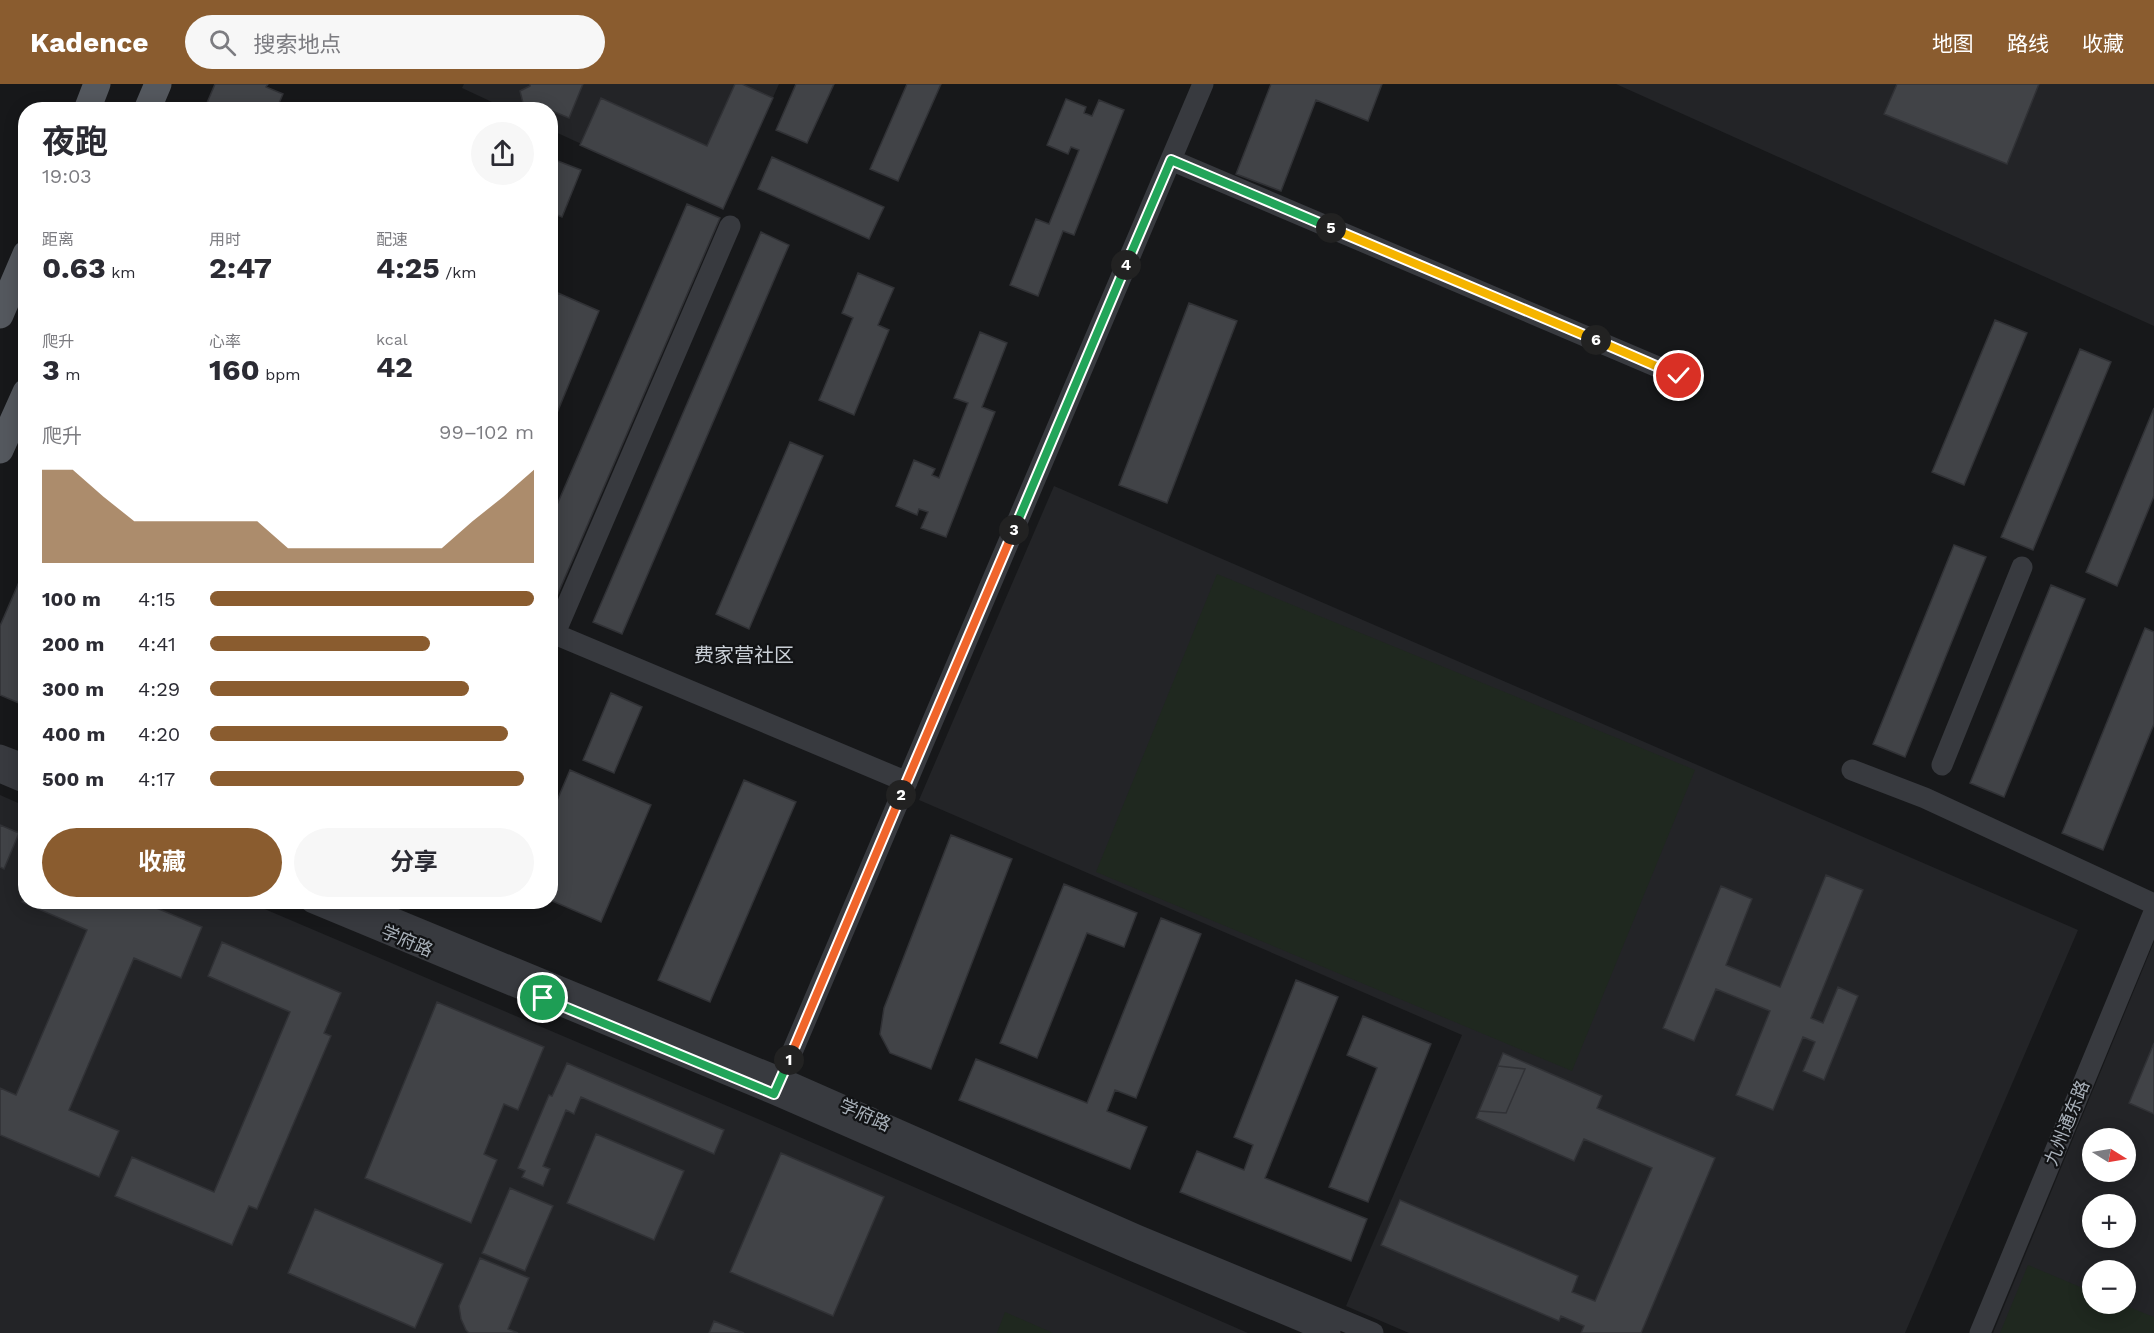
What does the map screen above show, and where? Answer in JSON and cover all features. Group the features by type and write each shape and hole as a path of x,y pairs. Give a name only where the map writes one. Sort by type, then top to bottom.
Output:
{"main road":[{"path":"90,102 97,84"},
{"path":"150,102 158,84"},
{"path":"0,315 18,273"},
{"path":"0,450 18,413"}],"street":[{"path":"778,1086 1203,84"},
{"path":"1171,160 1679,376"},
{"path":"558,622 730,226"},
{"path":"1942,765 2022,567"},
{"path":"558,635 907,782"},
{"path":"0,755 18,762"},
{"path":"1852,770 1925,798 2154,904"},
{"path":"0,772 18,780"},
{"name":"学府路","path":"329,909 778,1086 1131,1250 1330,1333"},
{"name":"学府路","path":"370,909 778,1086 1373,1333"},
{"name":"九州通东路","path":"1980,1333 2154,912"}],"shaded area":[{"path":"464,84 779,84 723,209 558,133 558,102 492,102 462,88"},
{"path":"1616,84 2154,84 2154,326"},
{"path":"1054,486 2078,930 1905,1333 1409,1333 1346,1306 1462,1035 919,800"},
{"path":"1217,574 1695,770 1572,1071 1096,872"},
{"path":"0,795 18,803 18,909 264,909 779,1128 1248,1333 0,1333"},
{"path":"2154,942 2154,1333 1993,1333"},
{"path":"2028,1265 2082,1288 2082,1314 2136,1314 2136,1310 2154,1317 2154,1333 2000,1333"},
{"path":"1005,1312 1053,1333 997,1333"}],"building":[{"path":"215,84 268,84 266,87 283,94 280,102 207,102"},
{"path":"530,84 583,84 569,118 558,114 558,102 523,102 520,91"},
{"path":"735,84 742,84 773,98 723,209 580,145 601,98 707,146"},
{"path":"796,84 834,84 807,143 776,130"},
{"path":"907,84 941,84 898,181 870,169"},
{"path":"1271,84 1382,84 1368,121 1316,100 1281,191 1236,174"},
{"path":"1897,84 2039,84 2007,164 1884,114"},
{"path":"1066,99 1086,107 1084,113 1092,116 1099,100 1124,110 1074,235 1063,231 1038,296 1010,285 1036,219 1049,224 1079,150 1071,147 1068,154 1047,145"},
{"path":"772,157 884,207 869,239 758,189"},
{"path":"558,161 581,170 562,217 558,215"},
{"path":"687,204 720,218 558,593 558,502"},
{"path":"761,232 789,245 622,634 593,622"},
{"path":"858,273 894,288 878,325 889,330 854,415 819,400 853,318 842,313"},
{"path":"558,293 599,311 558,411"},
{"path":"1189,303 1237,321 1167,503 1119,485"},
{"path":"1995,320 2027,333 1964,485 1932,472"},
{"path":"980,332 1007,343 982,407 995,412 946,537 921,528 928,512 919,509 917,515 896,506 914,460 935,469 932,475 939,478 968,403 954,398"},
{"path":"2080,349 2111,362 2033,550 2001,537"},
{"path":"2154,408 2154,496 2117,586 2086,572"},
{"path":"790,442 823,456 749,629 716,614"},
{"path":"1954,545 1986,557 1905,757 1873,744"},
{"path":"18,584 18,703 0,695 0,626"},
{"path":"2051,585 2085,599 2004,797 1970,783"},
{"path":"2145,628 2154,632 2154,724 2103,850 2062,833"},
{"path":"611,693 642,707 614,773 583,760"},
{"path":"570,770 651,805 601,922 558,903 558,798"},
{"path":"744,780 796,802 710,1002 658,980"},
{"path":"0,825 18,833 18,835 4,869 0,867"},
{"path":"951,835 1012,859 931,1069 890,1053 880,1034 884,1008"},
{"path":"1826,875 1863,890 1811,1018 1823,1023 1838,987 1858,996 1824,1080 1803,1071 1815,1042 1803,1037 1773,1110 1736,1095 1770,1011 1716,989 1694,1041 1663,1028 1721,886 1752,899 1726,965 1780,987"},
{"path":"1064,884 1137,913 1124,947 1087,933 1037,1058 1000,1043"},
{"path":"38,909 159,909 202,927 181,978 134,958 69,1110 119,1131 99,1177 0,1135 0,1088 16,1095 87,930"},
{"path":"1161,918 1201,934 1136,1098 1115,1090 1107,1111 1147,1127 1130,1169 959,1100 976,1059 1087,1103"},
{"path":"222,942 341,993 324,1033 331,1036 257,1209 249,1206 232,1245 115,1196 132,1157 214,1192 290,1012 208,976"},
{"path":"1296,980 1338,997 1265,1178 1367,1219 1351,1261 1180,1192 1197,1151 1244,1170 1253,1145 1234,1137"},
{"path":"437,1002 544,1047 518,1110 504,1104 484,1154 497,1160 471,1223 365,1178"},
{"path":"1363,1016 1431,1044 1368,1202 1329,1187 1377,1068 1347,1055"},
{"path":"2154,1043 2154,1114 2129,1103"},
{"path":"1503,1053 1602,1096 1597,1108 1715,1158 1641,1333 1581,1333 1584,1326 1561,1316 1559,1321 1381,1245 1400,1200 1578,1276 1572,1292 1595,1301 1652,1168 1584,1139 1574,1161 1476,1118"},
{"path":"567,1063 724,1130 714,1154 581,1097 574,1114 566,1110 543,1166 550,1169 543,1186 522,1177 525,1171 518,1168 549,1095 552,1096"},
{"path":"1498,1066 1525,1069 1506,1113 1479,1111"},
{"path":"596,1134 684,1171 654,1240 567,1203"},
{"path":"781,1153 884,1197 833,1316 730,1272"},
{"path":"510,1188 553,1206 525,1271 482,1253"},
{"path":"315,1209 443,1264 415,1328 288,1273"},
{"path":"480,1258 529,1278 508,1329 518,1333 469,1333 466,1330 459,1306"},
{"path":"714,1321 744,1333 709,1333"}],"district":[{"name":"费家营社区","path":"744,655"}],"route":[{"path":"543,998 774,1094 1171,160 1679,376"}]}
